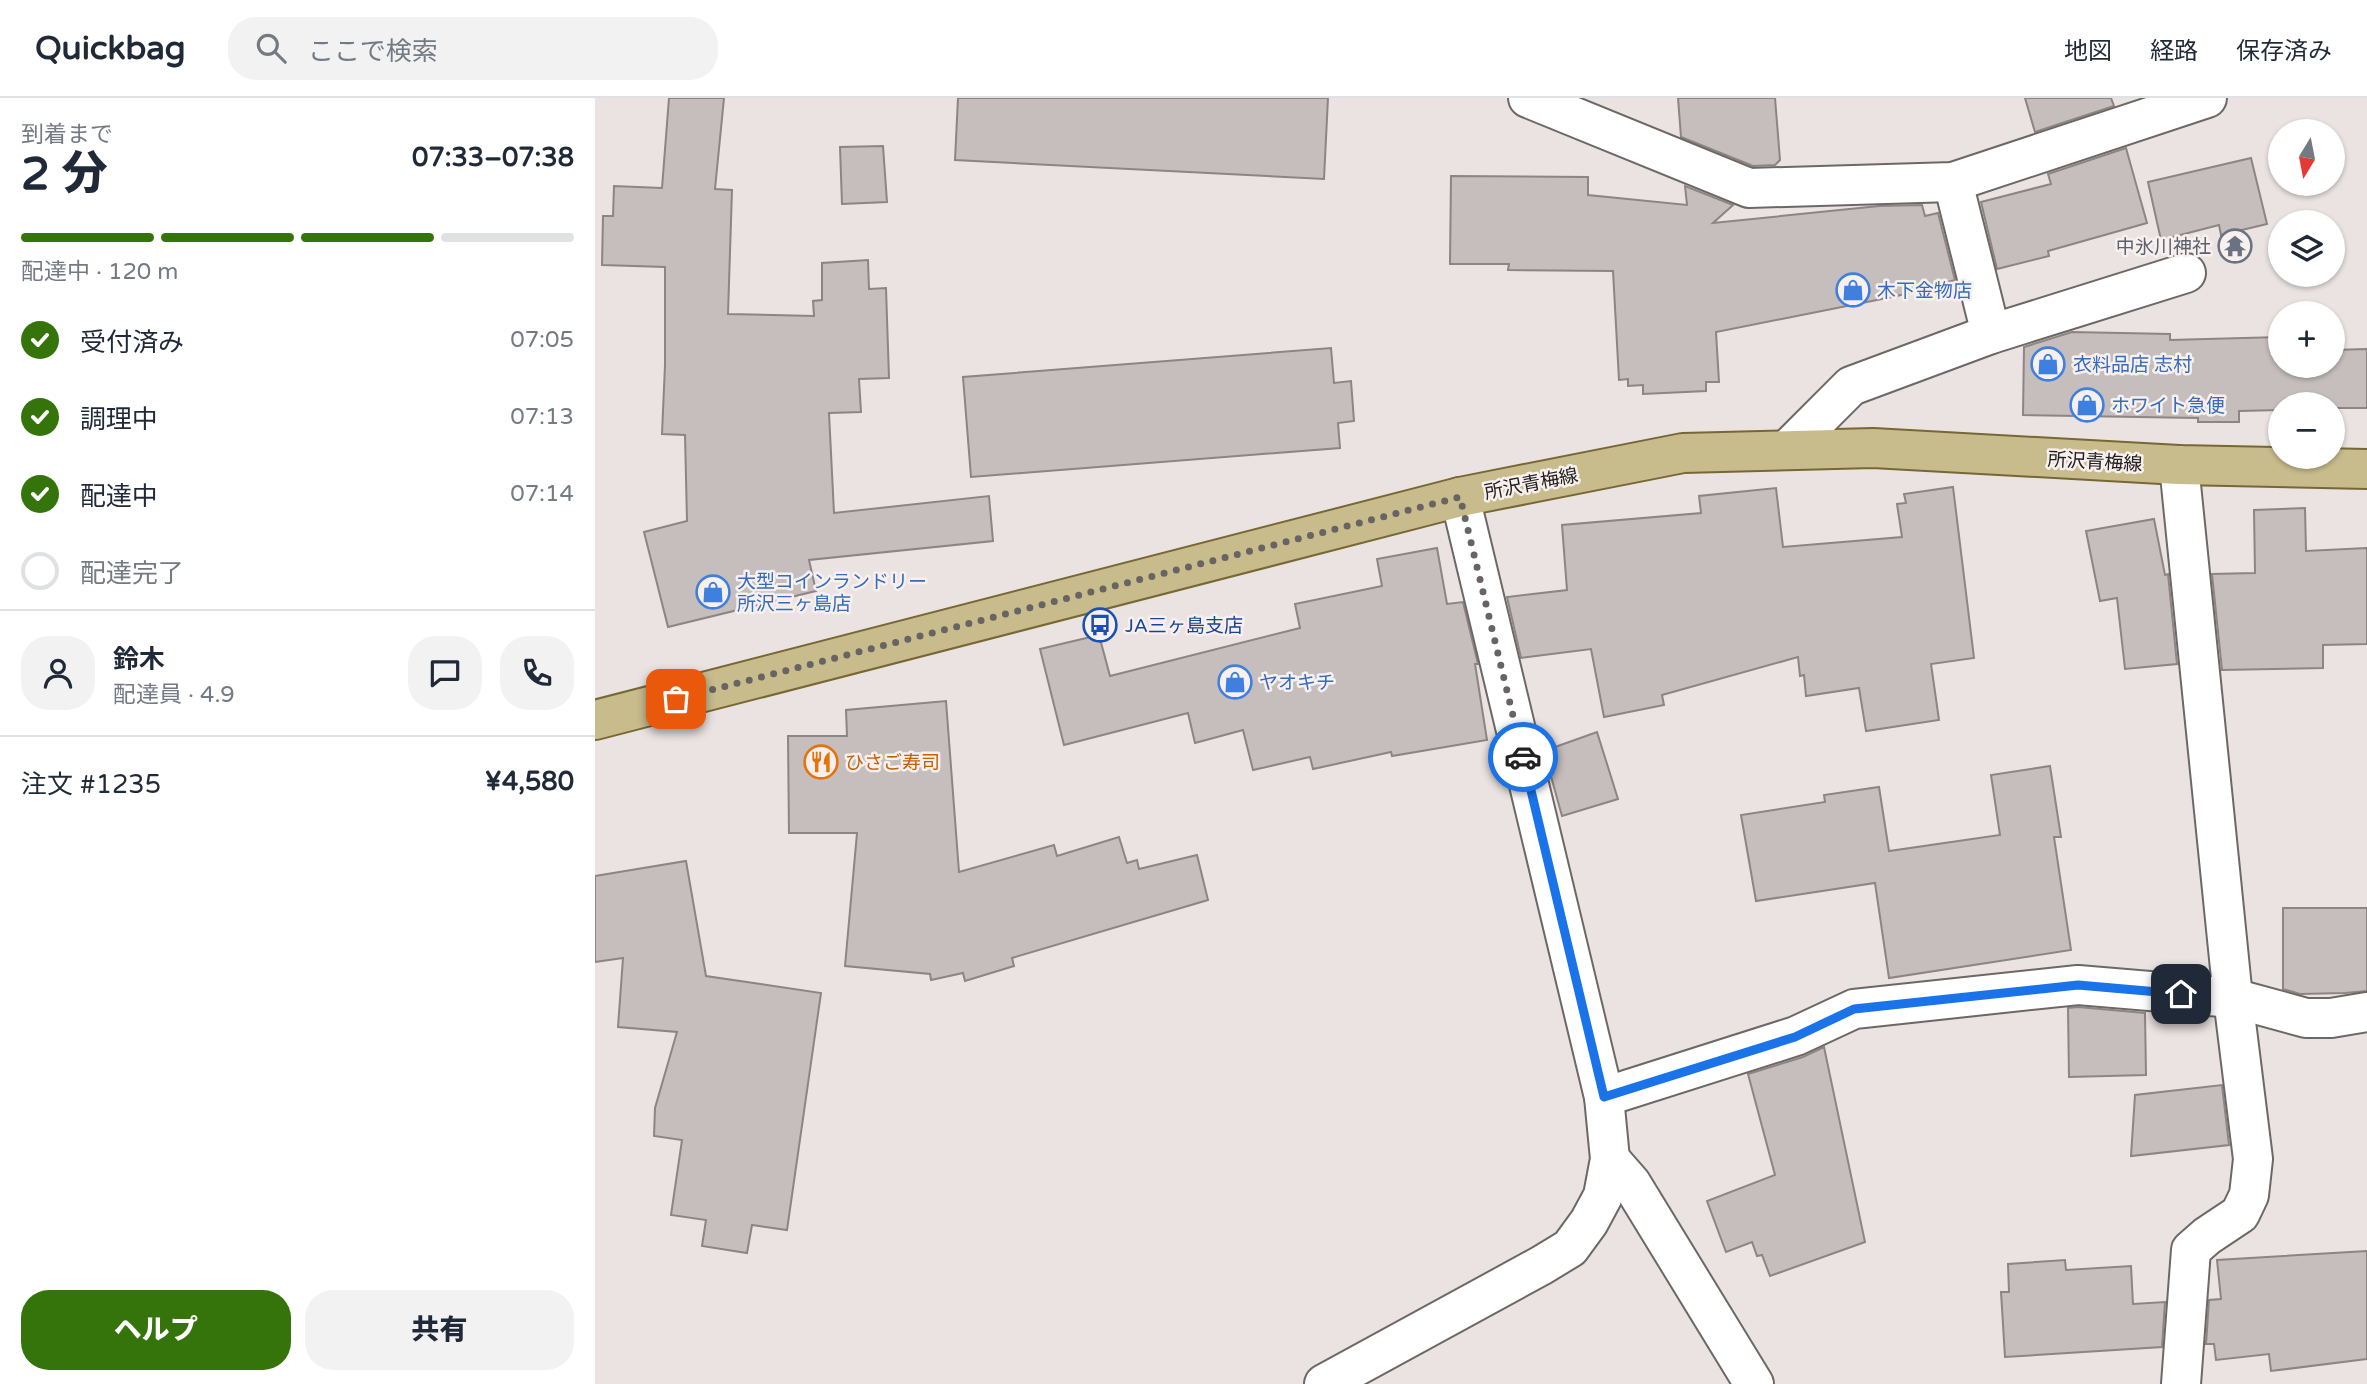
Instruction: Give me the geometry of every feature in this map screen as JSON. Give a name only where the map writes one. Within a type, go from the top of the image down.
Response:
[{"type":"main road","name":"所沢青梅線","points":[[595,720],[1460,497],[1683,453],[1873,448],[2179,465],[2367,469]]},
{"type":"street","points":[[1528,98],[1749,188],[1953,182],[2207,98]]},
{"type":"street","points":[[1953,182],[1991,334]]},
{"type":"street","points":[[1788,449],[1851,386],[1991,334],[2186,273]]},
{"type":"street","points":[[2179,465],[2233,998],[2253,1158],[2249,1195],[2240,1214],[2191,1250],[2181,1384]]},
{"type":"street","points":[[1324,1384],[1570,1248],[1589,1222],[1603,1196],[1611,1159],[1604,1097],[1460,497]]},
{"type":"street","points":[[1604,1097],[1795,1037],[1854,1009],[2078,985],[2233,998],[2305,1018],[2367,1013]]},
{"type":"street","points":[[1611,1159],[1631,1183],[1754,1384]]},
{"type":"building","points":[[669,98],[724,98],[715,189],[732,190],[728,314],[814,316],[813,301],[822,300],[822,263],[868,260],[869,289],[886,288],[889,378],[859,379],[861,412],[829,413],[834,513],[989,496],[993,541],[809,560],[816,591],[668,627],[644,532],[687,521],[685,435],[662,434],[665,267],[602,265],[603,216],[613,216],[614,186],[662,188]]},
{"type":"building","points":[[958,98],[1328,98],[1324,179],[955,160]]},
{"type":"building","points":[[1678,98],[1775,98],[1780,160],[1775,165],[1753,166],[1681,137]]},
{"type":"building","points":[[2025,98],[2111,98],[2114,106],[2035,132]]},
{"type":"building","points":[[883,146],[887,202],[842,204],[840,147]]},
{"type":"building","points":[[2126,148],[2147,223],[2048,251],[2049,256],[1997,269],[1981,202],[2051,184],[2048,174]]},
{"type":"building","points":[[2251,158],[2267,224],[2221,235],[2219,225],[2161,240],[2148,182]]},
{"type":"building","points":[[1451,176],[1588,177],[1588,195],[1687,205],[1685,186],[1733,205],[1713,223],[1879,206],[1922,205],[1925,216],[1938,213],[1955,280],[1897,296],[1716,332],[1719,382],[1706,382],[1706,391],[1643,394],[1643,385],[1628,386],[1628,379],[1619,380],[1613,271],[1508,270],[1509,264],[1450,264]]},
{"type":"building","points":[[2072,332],[2170,334],[2170,340],[2268,337],[2268,378],[2345,378],[2345,350],[2367,349],[2367,408],[2345,408],[2345,392],[2268,392],[2268,410],[2239,411],[2239,422],[2198,422],[2198,418],[2023,415],[2024,347]]},
{"type":"building","points":[[1331,348],[1334,383],[1351,381],[1354,421],[1338,423],[1340,448],[971,477],[963,377]]},
{"type":"building","points":[[1953,487],[1974,658],[1931,664],[1939,720],[1866,731],[1859,688],[1806,696],[1804,675],[1800,676],[1798,657],[1662,695],[1664,705],[1604,717],[1591,649],[1521,658],[1507,597],[1567,590],[1562,525],[1701,513],[1699,496],[1776,488],[1783,547],[1902,537],[1897,504],[1906,503],[1904,494]]},
{"type":"building","points":[[2305,508],[2306,551],[2367,548],[2367,644],[2323,645],[2323,668],[2222,670],[2212,574],[2255,573],[2254,510]]},
{"type":"building","points":[[2154,519],[2165,575],[2168,574],[2177,664],[2125,669],[2117,598],[2100,601],[2086,531]]},
{"type":"building","points":[[1437,548],[1447,604],[1463,602],[1478,664],[1475,664],[1487,740],[1392,756],[1391,752],[1313,769],[1310,757],[1253,770],[1243,730],[1195,743],[1188,713],[1064,745],[1040,649],[1099,635],[1110,676],[1300,628],[1295,604],[1382,586],[1377,559]]},
{"type":"building","points":[[946,701],[959,872],[1054,845],[1057,856],[1119,837],[1127,863],[1137,860],[1139,869],[1197,855],[1208,900],[1012,958],[1014,966],[965,981],[963,973],[931,980],[930,974],[845,966],[857,833],[789,833],[788,736],[847,736],[846,710]]},
{"type":"building","points":[[1597,732],[1618,799],[1562,816],[1544,751]]},
{"type":"building","points":[[2050,766],[2061,837],[2054,837],[2071,950],[1889,978],[1875,883],[1756,901],[1741,815],[1825,802],[1824,795],[1879,787],[1889,851],[2000,835],[1991,775]]},
{"type":"building","points":[[686,861],[706,976],[821,993],[787,1230],[752,1225],[747,1253],[702,1246],[706,1220],[671,1215],[682,1140],[654,1136],[655,1108],[677,1032],[618,1027],[623,958],[595,962],[595,876]]},
{"type":"building","points":[[2283,908],[2367,908],[2367,991],[2300,994],[2283,989]]},
{"type":"building","points":[[2068,1008],[2145,1013],[2146,1075],[2069,1077]]},
{"type":"building","points":[[1824,1047],[1865,1242],[1770,1276],[1762,1255],[1757,1256],[1752,1242],[1726,1252],[1707,1201],[1775,1175],[1748,1074],[1803,1057]]},
{"type":"building","points":[[2222,1085],[2229,1145],[2131,1156],[2135,1095]]},
{"type":"building","points":[[2367,1251],[2367,1359],[2271,1371],[2269,1354],[2216,1360],[2214,1344],[2206,1344],[2209,1300],[2221,1299],[2217,1260]]},
{"type":"building","points":[[2065,1260],[2066,1270],[2131,1266],[2133,1304],[2165,1302],[2162,1347],[2005,1357],[2001,1292],[2009,1292],[2008,1264]]},
{"type":"way so far","points":[[676,699],[1460,497],[1523,757]]},
{"type":"place","name":"中氷川神社","points":[[2235,246]]},
{"type":"place","name":"木下金物店","points":[[1853,290]]},
{"type":"place","name":"衣料品店 志村","points":[[2048,364]]},
{"type":"place","name":"ホワイト急便","points":[[2087,405]]},
{"type":"place","name":"大型コインランドリー 所沢三ヶ島店","points":[[713,592]]},
{"type":"place","name":"JA三ヶ島支店","points":[[1100,625]]},
{"type":"place","name":"ヤオキチ","points":[[1235,682]]},
{"type":"place","name":"ひさご寿司","points":[[821,762]]},
{"type":"route","points":[[1523,757],[1604,1097],[1795,1037],[1854,1009],[2078,985],[2181,994]]}]
